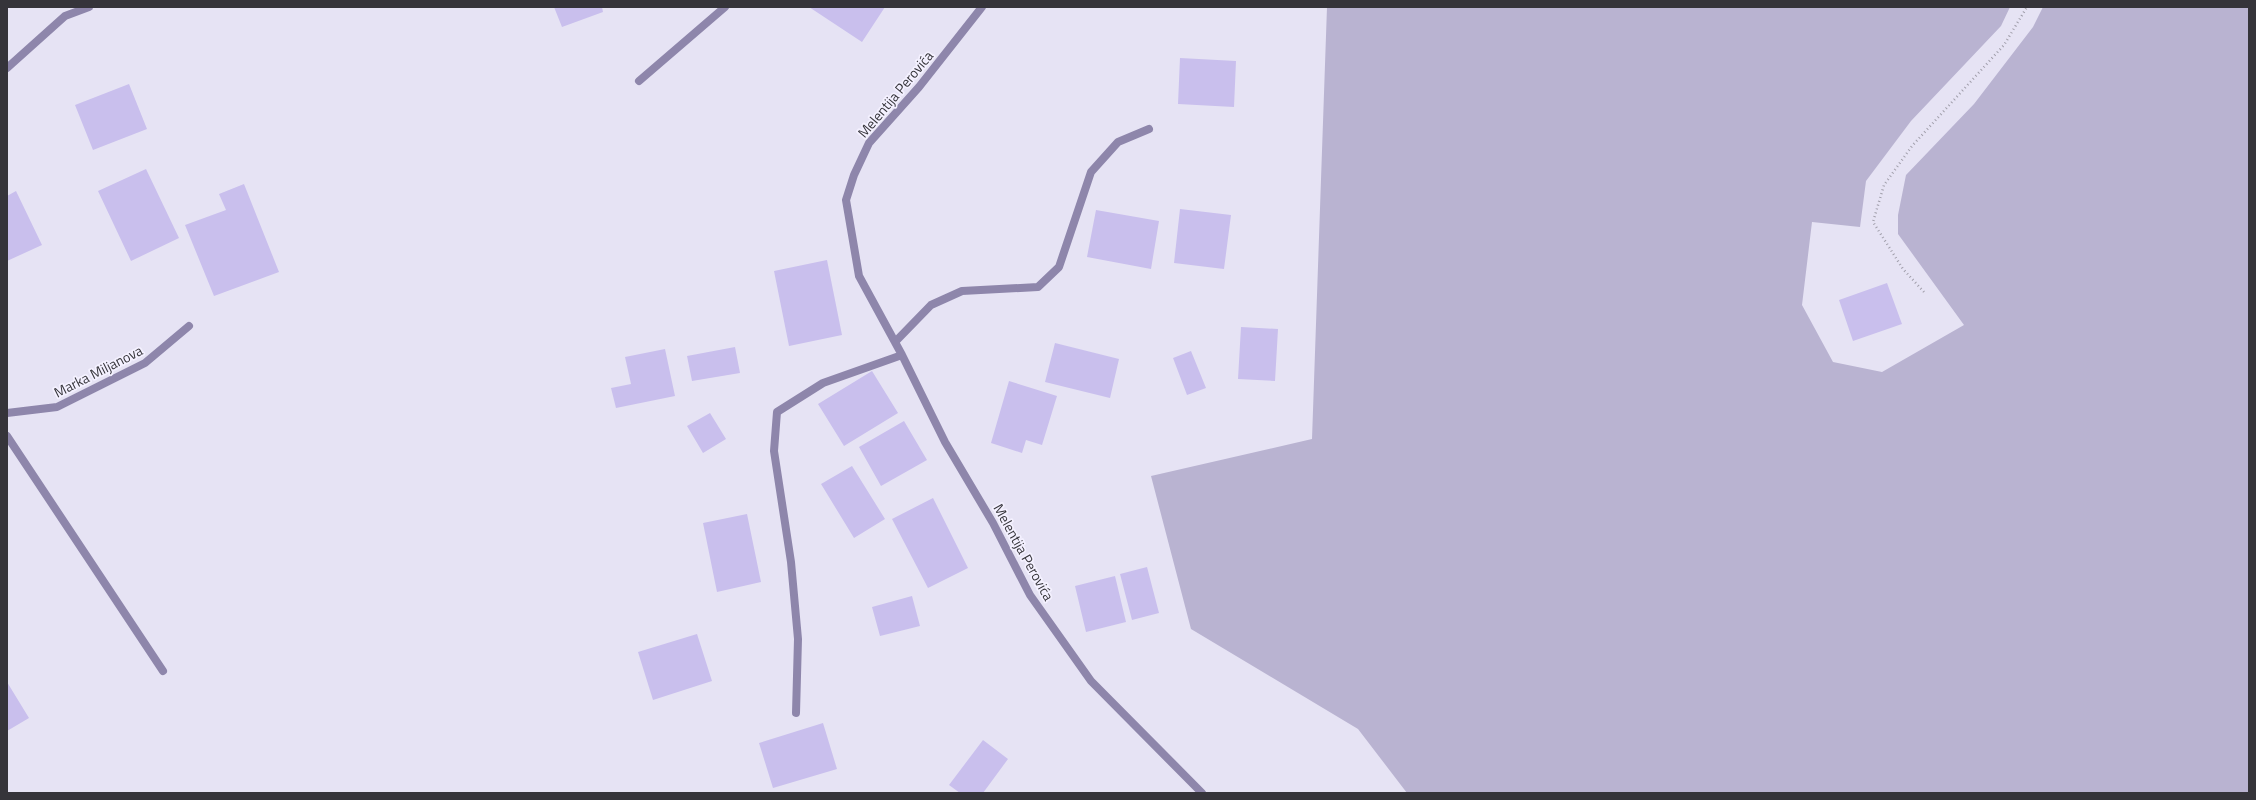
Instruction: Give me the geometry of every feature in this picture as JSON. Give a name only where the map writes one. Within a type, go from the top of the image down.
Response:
[{"type":"street","points":[[7,68],[65,16],[89,7]]},
{"type":"street","points":[[639,81],[725,7]]},
{"type":"street","name":"Melentija Perovića","points":[[982,7],[919,87],[869,143],[854,175],[846,200],[859,276],[902,355],[945,442],[993,523],[1030,595],[1091,681],[1202,793]]},
{"type":"street","points":[[895,342],[931,306],[962,291],[1038,287],[1059,267],[1091,172],[1118,142],[1149,129]]},
{"type":"street","name":"Marka Miljanova","points":[[7,413],[57,407],[145,363],[189,326]]},
{"type":"street","points":[[796,713],[798,639],[791,562],[774,451],[777,412],[822,383],[902,355]]},
{"type":"street","points":[[7,436],[163,671]]},
{"type":"path","points":[[1924,292],[1903,269],[1874,222],[1884,185],[1912,146],[2004,45],[2027,7]]},
{"type":"shaded area","points":[[1327,7],[2010,7],[2001,26],[1911,121],[1866,181],[1860,227],[1812,222],[1802,305],[1833,362],[1882,372],[1964,325],[1898,234],[1898,215],[1906,175],[1974,104],[2033,27],[2043,7],[2249,7],[2249,793],[1407,793],[1358,729],[1191,629],[1151,476],[1312,439]]},
{"type":"building","points":[[554,7],[602,7],[603,12],[562,27]]},
{"type":"building","points":[[809,7],[885,7],[862,42]]},
{"type":"building","points":[[1180,58],[1236,61],[1234,107],[1178,104]]},
{"type":"building","points":[[129,84],[147,129],[93,150],[75,105]]},
{"type":"building","points":[[146,169],[179,238],[131,261],[98,191]]},
{"type":"building","points":[[244,184],[279,272],[214,296],[185,225],[226,210],[219,194]]},
{"type":"building","points":[[16,191],[42,245],[7,261],[7,196]]},
{"type":"building","points":[[1180,209],[1231,215],[1224,269],[1174,263]]},
{"type":"building","points":[[1096,210],[1159,221],[1151,269],[1087,257]]},
{"type":"building","points":[[827,260],[842,335],[789,346],[774,271]]},
{"type":"building","points":[[1887,283],[1902,324],[1853,341],[1839,300]]},
{"type":"building","points":[[1241,327],[1278,329],[1275,381],[1238,379]]},
{"type":"building","points":[[1055,343],[1119,359],[1110,398],[1045,382]]},
{"type":"building","points":[[735,347],[740,373],[692,381],[687,356]]},
{"type":"building","points":[[665,349],[675,396],[616,408],[611,388],[631,384],[625,357]]},
{"type":"building","points":[[1191,351],[1206,388],[1187,395],[1173,358]]},
{"type":"building","points":[[872,371],[898,413],[844,446],[818,404]]},
{"type":"building","points":[[1009,381],[1057,396],[1042,445],[1026,440],[1022,453],[991,443]]},
{"type":"building","points":[[710,413],[726,439],[703,453],[687,426]]},
{"type":"building","points":[[904,421],[927,460],[881,486],[859,447]]},
{"type":"building","points":[[852,466],[885,519],[854,538],[821,484]]},
{"type":"building","points":[[933,498],[968,568],[928,588],[892,519]]},
{"type":"building","points":[[747,514],[761,582],[717,592],[703,523]]},
{"type":"building","points":[[1147,567],[1159,613],[1132,620],[1120,574]]},
{"type":"building","points":[[1115,576],[1126,622],[1086,632],[1075,586]]},
{"type":"building","points":[[912,596],[920,626],[880,636],[872,607]]},
{"type":"building","points":[[697,634],[712,681],[653,700],[638,652]]},
{"type":"building","points":[[7,682],[29,718],[7,731]]},
{"type":"building","points":[[823,723],[837,769],[773,788],[759,743]]},
{"type":"building","points":[[983,740],[1008,759],[983,793],[960,793],[949,785]]}]
